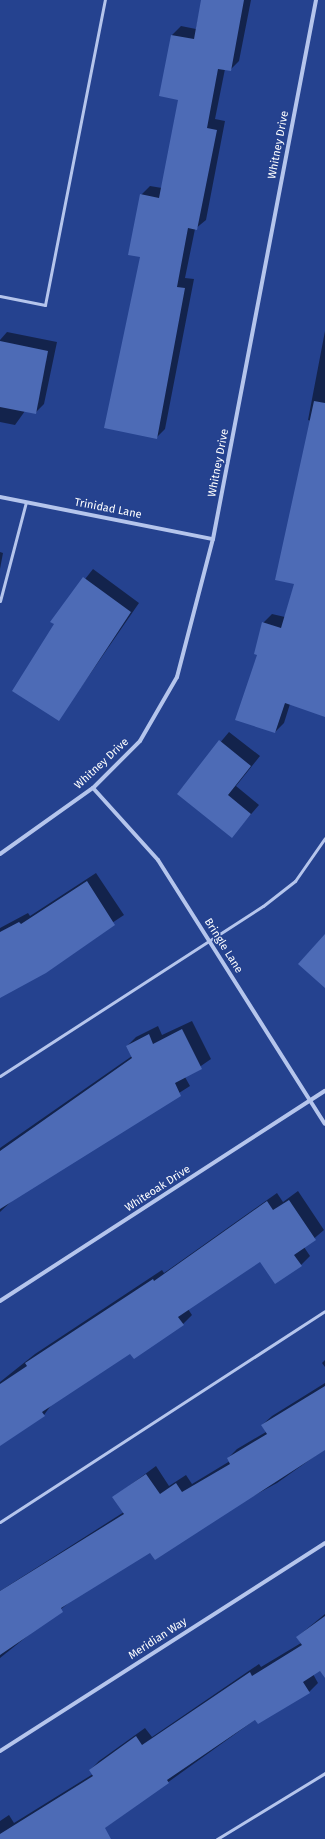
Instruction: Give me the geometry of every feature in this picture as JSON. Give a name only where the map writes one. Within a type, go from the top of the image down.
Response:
[{"type":"street","name":"Whitney Drive","points":[[0,854],[93,788],[140,741],[177,677],[213,539],[316,0]]},
{"type":"street","name":"Trinidad Lane","points":[[0,497],[213,539]]},
{"type":"street","name":"Bringle Lane","points":[[93,788],[158,860],[325,1124]]},
{"type":"street","name":"Whiteoak Drive","points":[[0,1301],[325,1091]]},
{"type":"street","name":"Meridian Way","points":[[0,1751],[325,1543]]},
{"type":"lane","points":[[0,296],[45,305],[105,0]]},
{"type":"lane","points":[[0,601],[26,502]]},
{"type":"lane","points":[[0,1076],[209,941],[295,881],[325,838]]},
{"type":"lane","points":[[0,1522],[325,1311]]},
{"type":"lane","points":[[217,1839],[325,1773]]},
{"type":"building","points":[[201,0],[244,0],[231,71],[218,69],[207,128],[217,130],[197,230],[188,228],[177,287],[185,288],[157,439],[104,428],[140,257],[128,255],[140,194],[159,198],[178,100],[159,96],[171,35],[194,39]]},
{"type":"building","points":[[0,341],[48,351],[36,414],[0,407]]},
{"type":"building","points":[[314,401],[325,403],[325,717],[285,703],[275,733],[235,720],[257,655],[254,654],[262,622],[281,628],[294,584],[275,580]]},
{"type":"building","points":[[83,577],[131,612],[59,721],[12,691],[54,624],[50,622]]},
{"type":"building","points":[[219,740],[251,766],[228,795],[251,814],[232,838],[177,794]]},
{"type":"building","points":[[87,881],[115,925],[46,973],[0,998],[0,932],[19,922],[21,924]]},
{"type":"building","points":[[325,934],[325,988],[298,964]]},
{"type":"building","points":[[182,1029],[202,1069],[175,1083],[181,1096],[0,1209],[0,1151],[132,1058],[126,1046],[149,1034],[153,1044]]},
{"type":"building","points":[[289,1200],[316,1240],[294,1255],[302,1266],[275,1284],[260,1262],[178,1317],[184,1325],[134,1359],[130,1354],[42,1412],[45,1416],[0,1446],[0,1384],[27,1366],[25,1363],[153,1279],[154,1281],[267,1201],[273,1210]]},
{"type":"building","points":[[325,1386],[325,1450],[155,1560],[150,1553],[61,1608],[63,1612],[0,1655],[0,1591],[124,1514],[112,1497],[146,1474],[160,1494],[176,1483],[182,1492],[230,1464],[227,1458],[267,1434],[261,1425]]},
{"type":"building","points":[[325,1616],[325,1678],[320,1671],[303,1682],[310,1693],[258,1724],[255,1720],[167,1780],[169,1783],[105,1828],[111,1839],[0,1839],[0,1834],[93,1776],[89,1770],[136,1736],[142,1745],[250,1672],[252,1676],[302,1645],[296,1637]]}]
